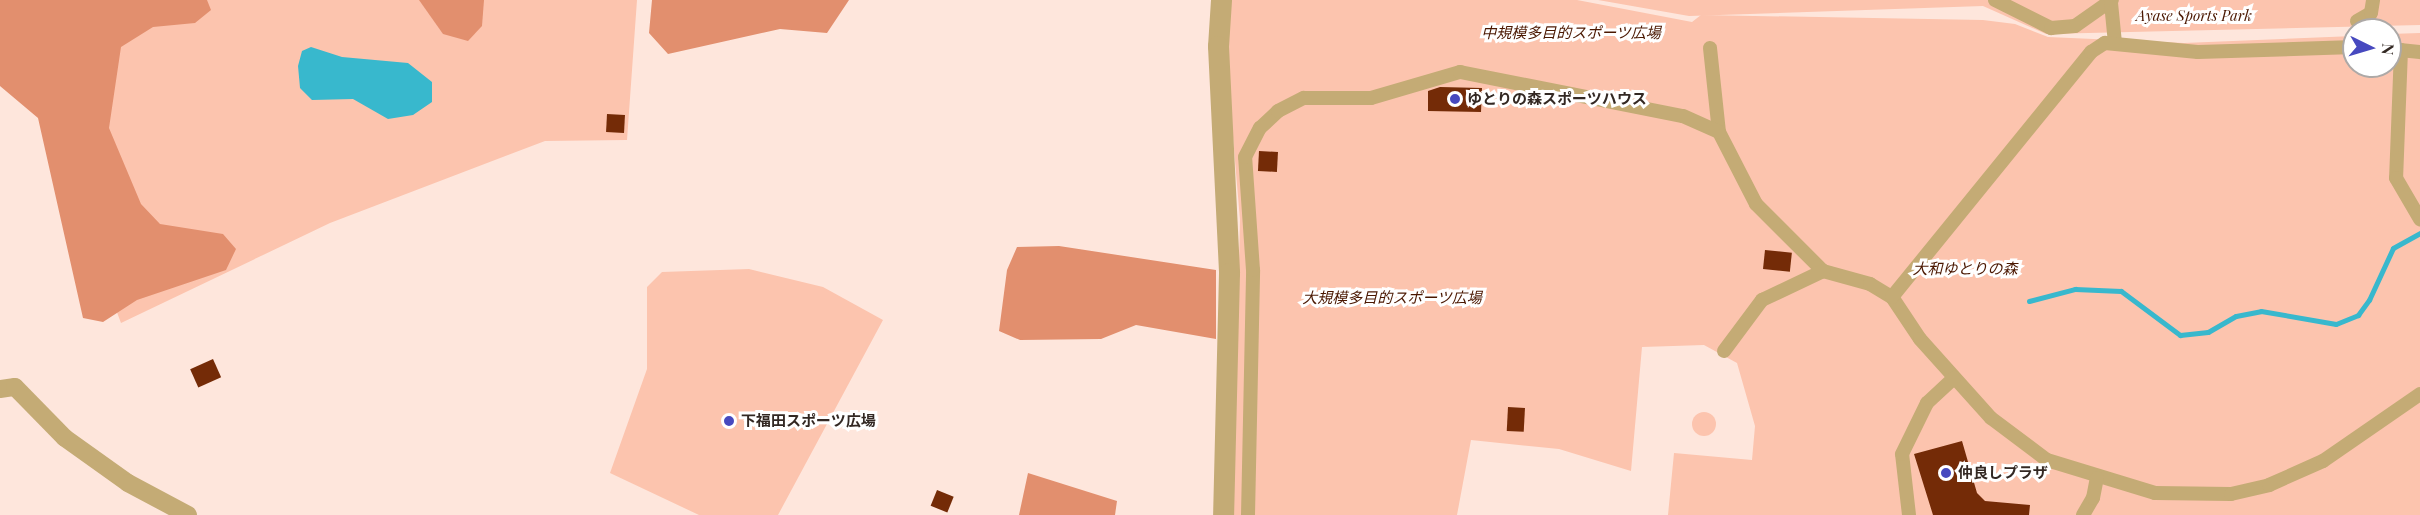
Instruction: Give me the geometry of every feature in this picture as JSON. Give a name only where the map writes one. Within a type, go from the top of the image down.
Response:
[{"type":"street","points":[[1221,0],[1218,46],[1229,273],[1223,515]]},
{"type":"street","points":[[1995,0],[2051,28],[2075,26],[2111,1],[2115,43]]},
{"type":"street","points":[[2363,18],[2372,13],[2373,0]]},
{"type":"street","points":[[1892,297],[2091,52],[2115,43],[2198,52],[2342,47]]},
{"type":"street","points":[[1710,48],[1719,132],[1756,204],[1823,272],[1870,284],[1892,297],[1954,378],[2026,448],[2097,478],[2194,497],[2269,485],[2323,461],[2420,394]]},
{"type":"street","points":[[2402,50],[2420,52]]},
{"type":"street","points":[[1248,515],[1253,270],[1245,157],[1260,128],[1278,111],[1304,98],[1371,98],[1460,72],[1683,116],[1719,132]]},
{"type":"street","points":[[2395,78],[2396,178],[2416,213]]},
{"type":"street","points":[[1724,351],[1762,300],[1823,272]]},
{"type":"street","points":[[1909,515],[1902,454],[1928,403],[1954,378]]},
{"type":"street","points":[[0,389],[15,387],[65,438],[128,483],[188,515]]},
{"type":"street","points":[[2083,515],[2097,478]]},
{"type":"green space","points":[[0,0],[637,0],[627,140],[545,141],[330,223],[121,323]]},
{"type":"green space","name":"大和ゆとりの森","points":[[1229,0],[1577,0],[1692,22],[1701,15],[1983,20],[2015,24],[2048,37],[2184,43],[2342,36],[2342,78],[2402,78],[2402,34],[2420,33],[2420,515],[1668,515],[1674,453],[1752,460],[1755,426],[1737,363],[1704,345],[1642,347],[1631,471],[1559,449],[1471,440],[1457,515],[1233,515],[1240,220],[1227,66]]},
{"type":"green space","name":"Ayase Sports Park","points":[[1598,0],[2420,0],[2420,25],[2402,25],[2402,18],[2342,18],[2342,27],[2046,34],[1983,6],[1689,16]]},
{"type":"green space","name":"下福田スポーツ広場","points":[[749,269],[823,287],[883,320],[778,515],[699,515],[610,473],[647,369],[647,287],[662,272]]},
{"type":"green space","points":[[1704,412],[1712,416],[1716,424],[1712,432],[1704,436],[1696,432],[1692,424],[1696,416]]},
{"type":"shaded area","points":[[0,0],[207,0],[211,10],[195,23],[153,27],[121,47],[109,128],[141,204],[160,224],[223,234],[236,249],[226,270],[137,300],[103,322],[83,318],[38,118],[0,86]]},
{"type":"shaded area","points":[[419,0],[484,0],[482,26],[468,41],[443,34]]},
{"type":"shaded area","points":[[652,0],[849,0],[827,33],[780,29],[668,54],[649,33]]},
{"type":"shaded area","points":[[1059,246],[1216,270],[1216,339],[1136,325],[1101,339],[1020,340],[999,331],[1007,270],[1017,247]]},
{"type":"shaded area","points":[[1028,473],[1117,501],[1115,515],[1019,515]]},
{"type":"water","points":[[311,47],[342,57],[408,63],[432,82],[432,102],[413,115],[388,119],[353,99],[312,100],[300,88],[298,66],[302,51]]},
{"type":"building","name":"ゆとりの森スポーツハウス","points":[[1440,87],[1482,88],[1481,112],[1428,111],[1428,91]]},
{"type":"building","points":[[607,114],[625,115],[624,133],[606,132]]},
{"type":"building","points":[[1259,151],[1278,152],[1277,172],[1258,171]]},
{"type":"building","points":[[1765,250],[1792,253],[1790,272],[1763,269]]},
{"type":"building","points":[[213,359],[221,377],[198,387],[190,369]]},
{"type":"building","points":[[1508,407],[1525,408],[1524,432],[1507,431]]},
{"type":"building","name":"仲良しプラザ","points":[[1962,441],[1977,493],[1985,501],[2030,505],[2029,515],[1933,515],[1914,454]]},
{"type":"building","points":[[937,490],[954,497],[947,513],[931,506]]},
{"type":"waterway","points":[[2029,301],[2075,289],[2121,291],[2180,335],[2208,332],[2236,316],[2261,311],[2336,324],[2358,315],[2369,300],[2393,248],[2420,233]]},
{"type":"place","name":"ゆとりの森スポーツハウス","points":[[1455,99]]},
{"type":"place","name":"下福田スポーツ広場","points":[[729,421]]},
{"type":"place","name":"仲良しプラザ","points":[[1946,473]]},
{"type":"park label","name":"中規模多目的スポーツ広場","points":[[1571,33]]},
{"type":"park label","name":"大規模多目的スポーツ広場","points":[[1392,298]]}]
